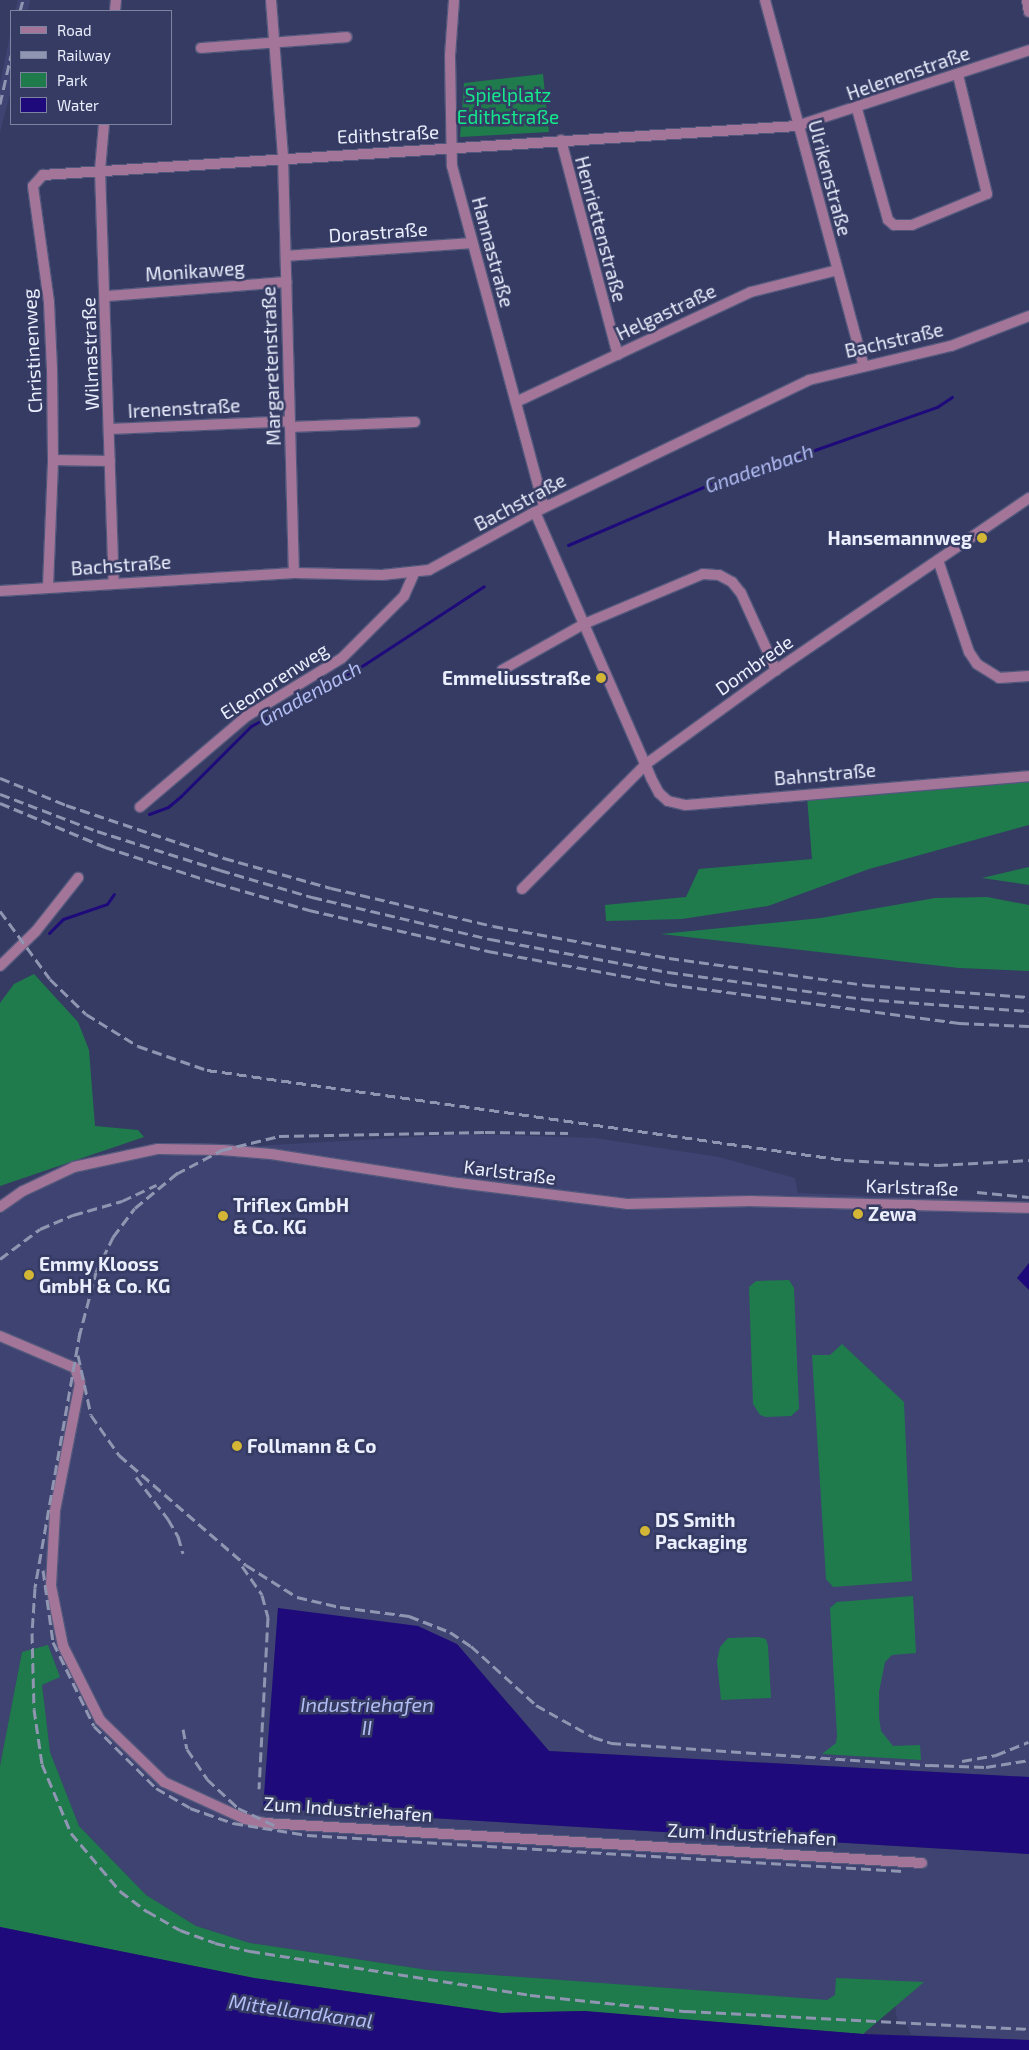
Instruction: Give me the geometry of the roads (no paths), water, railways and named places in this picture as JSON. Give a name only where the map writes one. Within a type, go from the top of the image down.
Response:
[{"type":"street","name":"Margaretenstraße","points":[[271,0],[283,157],[294,573]]},
{"type":"street","name":"Hannastraße","points":[[454,0],[449,148],[472,243],[516,402],[540,510]]},
{"type":"street","name":"Ulrikenstraße","points":[[765,0],[863,364]]},
{"type":"street","points":[[1027,0],[1029,12]]},
{"type":"street","points":[[201,48],[347,37]]},
{"type":"street","name":"Helenenstraße","points":[[798,126],[857,109],[1029,50]]},
{"type":"street","points":[[857,109],[888,220],[894,225],[912,225],[987,194],[958,75]]},
{"type":"street","name":"Wilmastraße","points":[[104,125],[100,170],[106,296],[114,584]]},
{"type":"street","name":"Edithstraße","points":[[100,170],[798,126]]},
{"type":"street","name":"Henriettenstraße","points":[[561,140],[618,355]]},
{"type":"street","name":"Christinenweg","points":[[48,587],[53,460],[49,302],[34,186],[43,175],[100,170]]},
{"type":"street","name":"Dorastraße","points":[[286,256],[472,243]]},
{"type":"street","name":"Helgastraße","points":[[516,402],[751,292],[837,270]]},
{"type":"street","name":"Monikaweg","points":[[106,296],[286,282]]},
{"type":"street","name":"Bachstraße","points":[[0,591],[294,573],[414,574],[446,563],[540,510],[809,380],[863,364],[951,346],[1029,316]]},
{"type":"street","name":"Irenenstraße","points":[[110,429],[415,422]]},
{"type":"street","points":[[53,460],[110,461]]},
{"type":"street","name":"Dombrede","points":[[522,889],[646,764],[776,670],[1029,498]]},
{"type":"street","points":[[540,510],[584,624],[646,764]]},
{"type":"street","points":[[938,560],[969,652],[977,664],[999,678],[1029,676]]},
{"type":"street","name":"Eleonorenweg","points":[[140,807],[247,716],[342,658],[404,596],[414,574]]},
{"type":"street","points":[[502,670],[584,624],[703,574],[719,576],[732,582],[741,593],[776,670]]},
{"type":"street","name":"Bahnstraße","points":[[646,764],[659,793],[668,801],[686,805],[1029,776]]},
{"type":"street","points":[[1,964],[36,930],[78,878]]},
{"type":"street","name":"Karlstraße","points":[[0,1207],[24,1191],[74,1167],[134,1152],[168,1149],[271,1154],[627,1204],[752,1201],[1029,1208]]},
{"type":"street","name":"Zum Industriehafen","points":[[0,1336],[76,1368],[80,1383],[55,1511],[51,1586],[63,1646],[100,1720],[164,1782],[245,1819],[265,1823],[922,1863]]},
{"type":"water","points":[[1029,1263],[1029,1290],[1017,1278]]},
{"type":"water","name":"Industriehafen II","points":[[278,1608],[418,1626],[457,1644],[549,1751],[1029,1777],[1029,1854],[263,1808]]},
{"type":"water","name":"Mittellandkanal","points":[[0,1927],[254,1978],[501,2013],[585,2011],[863,2034],[1029,2040],[1029,2050],[0,2050]]},
{"type":"waterway","name":"Gnadenbach","points":[[568,545],[738,472],[772,465],[937,407],[952,397]]},
{"type":"waterway","name":"Gnadenbach","points":[[149,814],[168,807],[181,796],[251,726],[365,664],[484,586]]},
{"type":"waterway","name":"Gnadenbach","points":[[49,933],[63,919],[107,904],[114,894]]},
{"type":"railway","points":[[20,10],[23,0]]},
{"type":"railway","points":[[0,104],[10,59]]},
{"type":"railway","points":[[0,778],[66,805],[224,858],[331,888],[493,926],[669,958],[865,985],[1029,997]]},
{"type":"railway","points":[[0,794],[97,831],[220,870],[312,897],[490,939],[668,972],[864,999],[1029,1011]]},
{"type":"railway","points":[[0,803],[105,847],[216,883],[309,910],[488,951],[667,984],[959,1023],[1029,1026]]},
{"type":"railway","points":[[0,911],[50,979],[86,1014],[138,1046],[207,1070],[844,1160],[938,1165],[1029,1160]]},
{"type":"railway","points":[[176,1174],[222,1150],[279,1136],[485,1132],[568,1133]]},
{"type":"railway","points":[[79,1337],[96,1272],[113,1237],[135,1208],[181,1170]]},
{"type":"railway","points":[[0,1259],[40,1229],[73,1215],[122,1201],[156,1185]]},
{"type":"railway","points":[[977,1192],[1029,1197]]},
{"type":"railway","points":[[80,1332],[35,1588],[32,1633],[34,1709],[42,1764],[71,1833],[120,1891],[147,1911],[180,1930],[215,1943],[250,1951],[530,1995],[686,2011],[1029,2029]]},
{"type":"railway","points":[[78,1355],[91,1415],[119,1455],[246,1565],[297,1597],[340,1607],[409,1616],[450,1632],[471,1646],[536,1705],[593,1737],[611,1743],[929,1765],[986,1767],[1029,1760]]},
{"type":"railway","points":[[136,1477],[168,1519],[178,1536],[183,1553]]},
{"type":"railway","points":[[242,1566],[262,1595],[268,1617],[259,1789]]},
{"type":"railway","points":[[43,1570],[53,1642],[94,1726],[156,1788],[190,1808],[233,1823],[307,1835],[903,1871]]},
{"type":"railway","points":[[183,1729],[187,1749],[207,1779],[238,1808],[278,1827]]},
{"type":"railway","points":[[962,1761],[996,1755],[1029,1742]]},
{"type":"place","name":"Hansemannweg","points":[[982,538]]},
{"type":"place","name":"Emmeliusstraße","points":[[601,678]]},
{"type":"place","name":"Zewa","points":[[858,1214]]},
{"type":"place","name":"Triflex GmbH & Co. KG","points":[[223,1216]]},
{"type":"place","name":"Emmy Klooss GmbH & Co. KG","points":[[29,1275]]},
{"type":"place","name":"Follmann & Co","points":[[237,1446]]},
{"type":"place","name":"DS Smith Packaging","points":[[645,1531]]},
{"type":"park label","name":"Spielplatz Edithstraße","points":[[508,106]]}]
